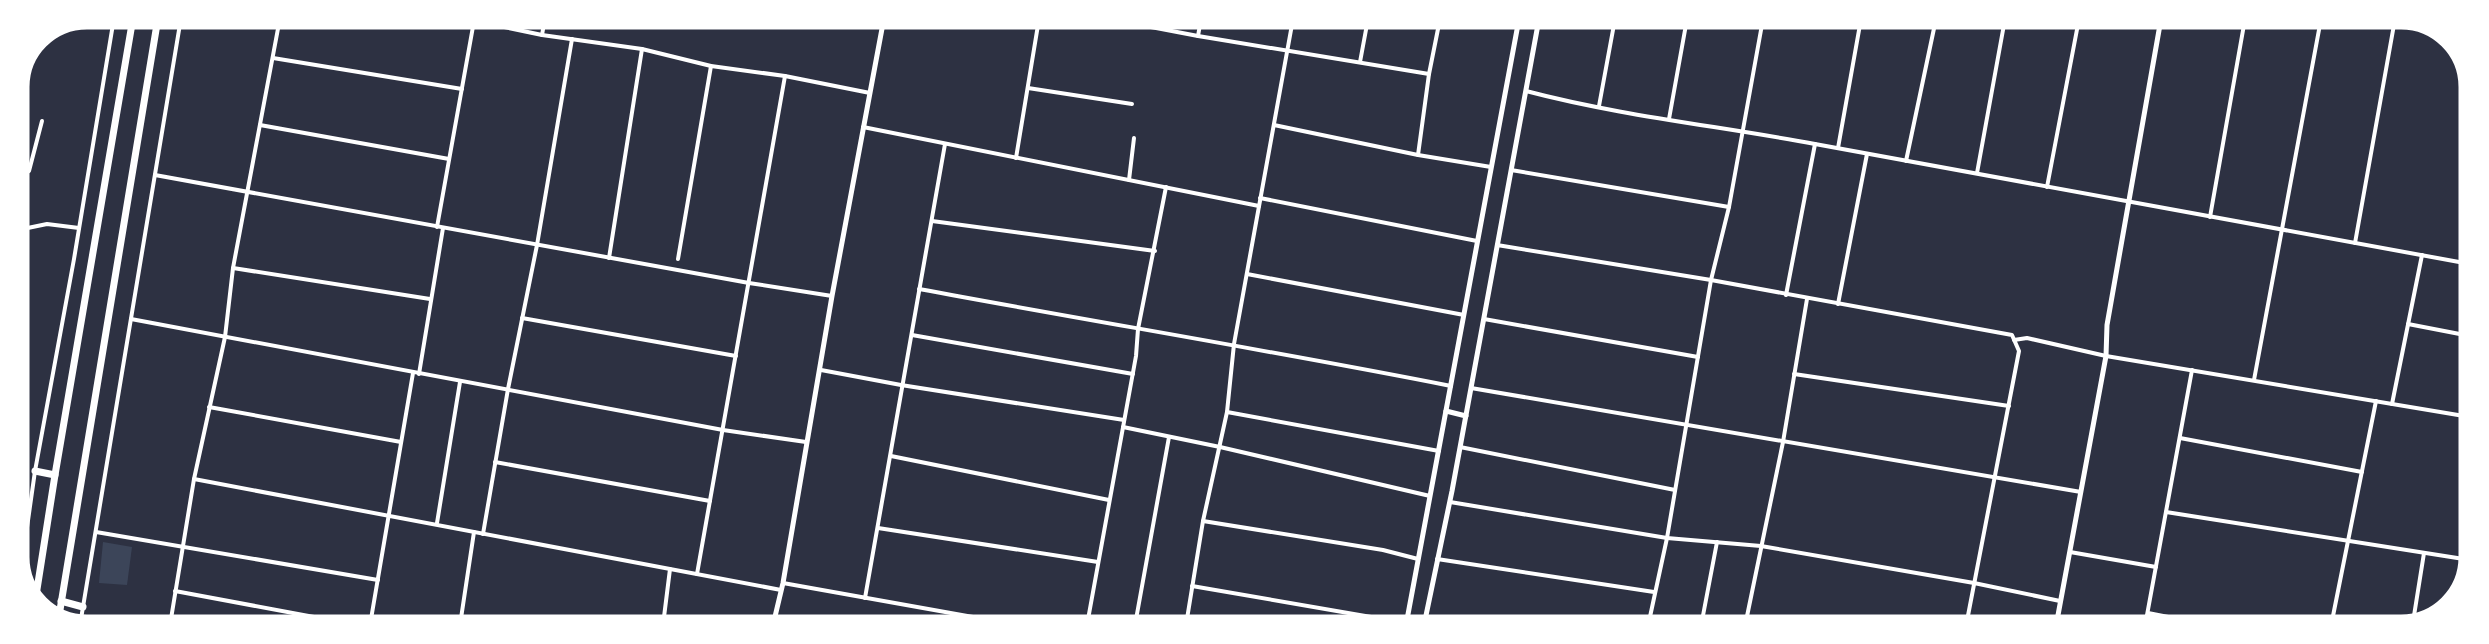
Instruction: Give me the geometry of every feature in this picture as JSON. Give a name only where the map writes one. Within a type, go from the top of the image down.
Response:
[{"type":"highway","points":[[37,588],[130,28]]},
{"type":"highway","points":[[60,609],[156,28]]},
{"type":"highway","points":[[35,471],[55,474]]},
{"type":"highway","points":[[61,601],[83,607]]},
{"type":"street","points":[[29,514],[112,28]]},
{"type":"street","points":[[82,615],[179,28]]},
{"type":"street","points":[[171,616],[194,479],[225,337],[233,268],[278,28]]},
{"type":"street","points":[[437,227],[473,28]]},
{"type":"street","points":[[508,28],[642,49],[711,66],[785,76],[870,93]]},
{"type":"street","points":[[542,35],[543,28]]},
{"type":"street","points":[[775,616],[783,583],[832,296],[882,28]]},
{"type":"street","points":[[1016,158],[1038,28]]},
{"type":"street","points":[[1160,28],[1429,74]]},
{"type":"street","points":[[1198,36],[1199,28]]},
{"type":"street","points":[[1187,616],[1203,521],[1227,412],[1234,344],[1291,28]]},
{"type":"street","points":[[1360,62],[1366,28]]},
{"type":"street","points":[[1418,154],[1429,74],[1438,28]]},
{"type":"street","points":[[1408,616],[1517,28]]},
{"type":"street","points":[[1426,616],[1466,416],[1537,28]]},
{"type":"street","points":[[1599,106],[1612,28]]},
{"type":"street","points":[[1669,119],[1685,28]]},
{"type":"street","points":[[1650,616],[1667,538],[1711,280],[1729,207],[1760,28]]},
{"type":"street","points":[[1838,148],[1859,28]]},
{"type":"street","points":[[1906,161],[1934,28]]},
{"type":"street","points":[[1977,172],[2003,28]]},
{"type":"street","points":[[2048,187],[2077,28]]},
{"type":"street","points":[[2058,616],[2106,356],[2108,325],[2159,28]]},
{"type":"street","points":[[2210,217],[2243,28]]},
{"type":"street","points":[[2254,380],[2319,28]]},
{"type":"street","points":[[2355,243],[2393,28]]},
{"type":"street","points":[[483,534],[508,389],[537,245],[572,39]]},
{"type":"street","points":[[609,258],[642,49]]},
{"type":"street","points":[[273,58],[462,89]]},
{"type":"street","points":[[678,259],[711,66]]},
{"type":"street","points":[[697,574],[785,76]]},
{"type":"street","points":[[1028,88],[1132,104]]},
{"type":"street","points":[[1526,91],[2460,262]]},
{"type":"street","points":[[28,171],[42,121]]},
{"type":"street","points":[[260,124],[449,159]]},
{"type":"street","points":[[1274,125],[1491,166]]},
{"type":"street","points":[[863,127],[1259,206]]},
{"type":"street","points":[[1129,180],[1134,138]]},
{"type":"street","points":[[865,598],[945,144]]},
{"type":"street","points":[[1786,295],[1815,144]]},
{"type":"street","points":[[1838,304],[1867,154]]},
{"type":"street","points":[[1511,170],[1729,207]]},
{"type":"street","points":[[155,175],[609,258],[832,296]]},
{"type":"street","points":[[1089,616],[1133,374],[1138,329],[1166,188]]},
{"type":"street","points":[[1260,198],[1478,241]]},
{"type":"street","points":[[932,220],[1155,251]]},
{"type":"street","points":[[28,228],[47,224],[79,228]]},
{"type":"street","points":[[419,374],[443,228]]},
{"type":"street","points":[[1497,245],[1711,280],[2012,335],[2019,351],[1968,616]]},
{"type":"street","points":[[2392,404],[2422,255]]},
{"type":"street","points":[[233,268],[430,299]]},
{"type":"street","points":[[1246,274],[1464,315]]},
{"type":"street","points":[[919,289],[1234,344],[1451,386]]},
{"type":"street","points":[[1747,616],[1783,442],[1807,299]]},
{"type":"street","points":[[522,318],[736,356]]},
{"type":"street","points":[[131,319],[723,430],[806,442]]},
{"type":"street","points":[[1484,319],[1698,357]]},
{"type":"street","points":[[2408,324],[2460,334]]},
{"type":"street","points":[[912,335],[1133,374]]},
{"type":"street","points":[[2014,340],[2027,338],[2106,356],[2460,415]]},
{"type":"street","points":[[821,370],[901,386],[1124,420]]},
{"type":"street","points":[[2147,616],[2192,370]]},
{"type":"street","points":[[372,616],[412,373]]},
{"type":"street","points":[[1794,374],[2009,406]]},
{"type":"street","points":[[437,523],[460,382]]},
{"type":"street","points":[[1471,388],[1993,479],[2081,492]]},
{"type":"street","points":[[2333,616],[2346,541],[2376,401]]},
{"type":"street","points":[[209,407],[401,442]]},
{"type":"street","points":[[1446,411],[1466,416]]},
{"type":"street","points":[[1227,412],[1439,451]]},
{"type":"street","points":[[1123,428],[1220,447],[1431,496]]},
{"type":"street","points":[[1137,616],[1169,437]]},
{"type":"street","points":[[2180,438],[2362,472]]},
{"type":"street","points":[[1460,447],[1675,490]]},
{"type":"street","points":[[891,456],[1109,500]]},
{"type":"street","points":[[495,462],[710,501]]},
{"type":"street","points":[[194,479],[437,523],[483,534],[781,590]]},
{"type":"street","points":[[1449,502],[1667,538],[1761,546],[1974,583],[2060,601]]},
{"type":"street","points":[[2166,512],[2460,559]]},
{"type":"street","points":[[1203,521],[1383,550],[1419,559]]},
{"type":"street","points":[[878,528],[1098,562]]},
{"type":"street","points":[[96,532],[378,580]]},
{"type":"street","points":[[461,616],[474,532]]},
{"type":"street","points":[[1703,616],[1717,542]]},
{"type":"street","points":[[2070,552],[2156,567]]},
{"type":"street","points":[[2414,614],[2424,553]]},
{"type":"street","points":[[1437,559],[1654,592]]},
{"type":"street","points":[[664,616],[670,569]]},
{"type":"street","points":[[783,583],[967,616]]},
{"type":"street","points":[[1192,585],[1363,616]]},
{"type":"street","points":[[175,591],[309,616]]},
{"type":"street","points":[[2148,613],[2163,616]]},
{"type":"shaded area","points":[[103,542],[132,547],[127,585],[99,583]]}]
